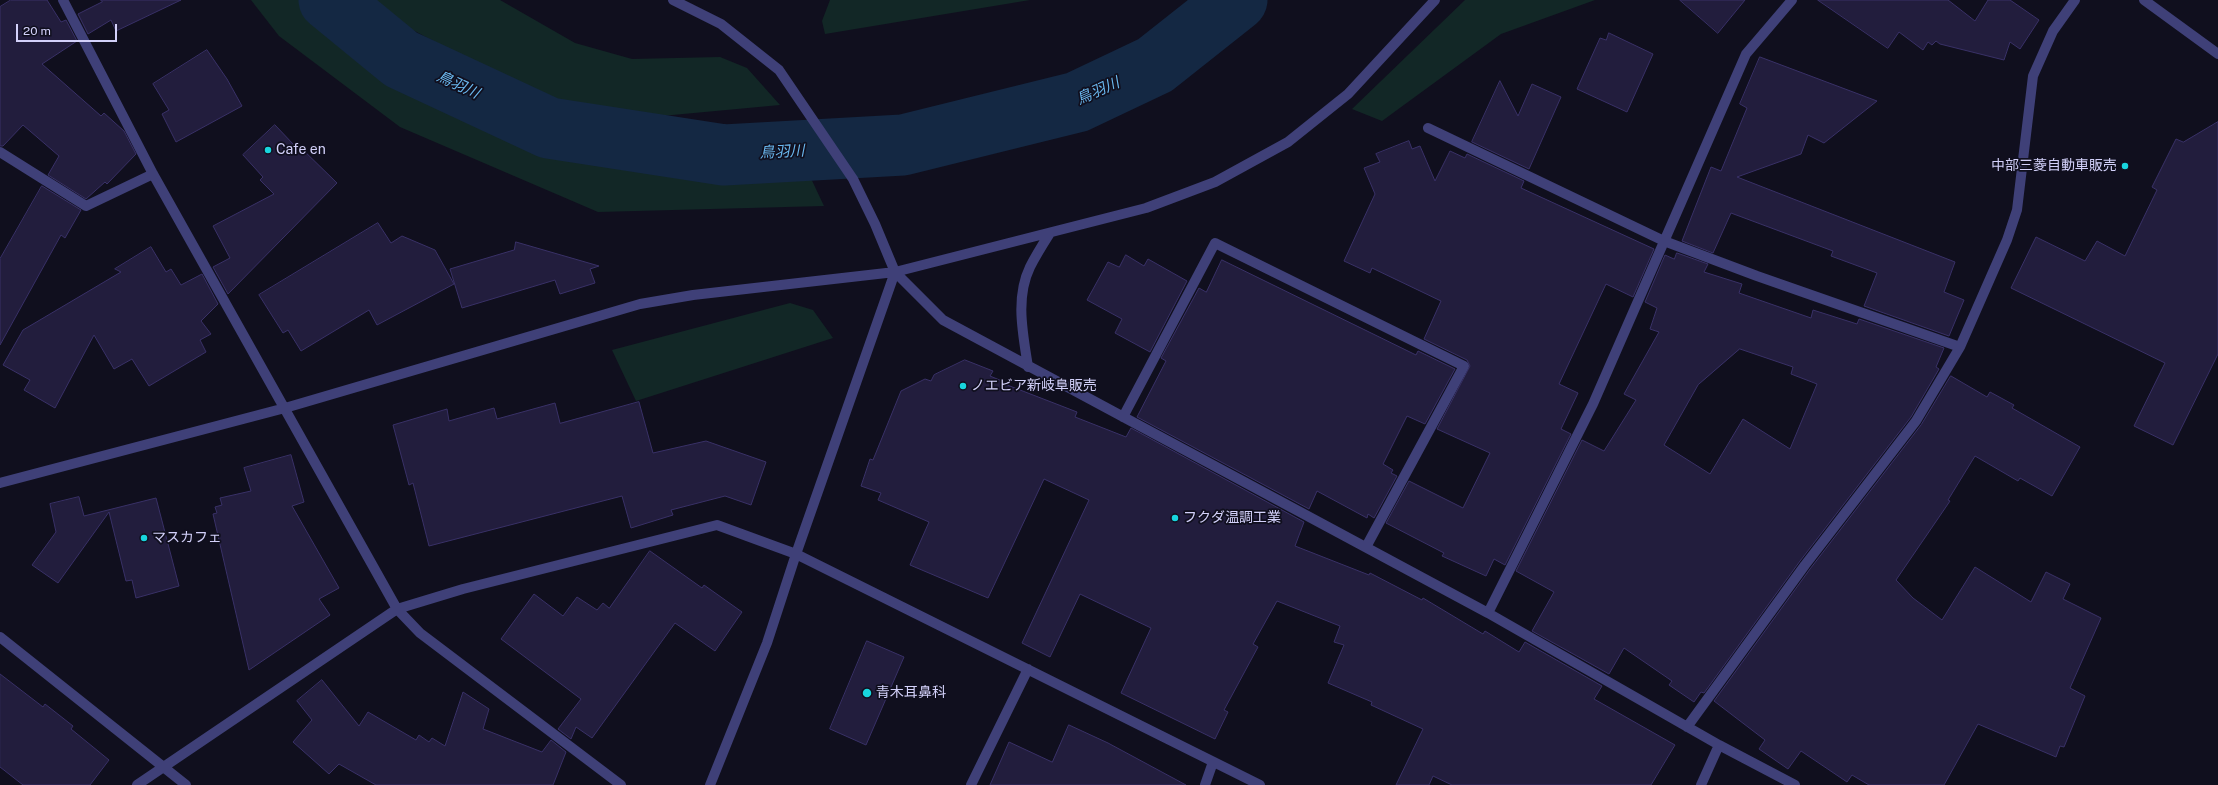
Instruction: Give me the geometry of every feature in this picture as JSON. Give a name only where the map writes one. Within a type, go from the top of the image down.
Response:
[{"type":"street","points":[[63,0],[153,174],[397,609],[420,633],[621,785]]},
{"type":"street","points":[[673,0],[684,2],[721,24],[735,37],[779,70],[853,179],[876,224],[895,272],[943,320],[1488,613],[1719,745],[1795,785]]},
{"type":"street","points":[[0,483],[285,408],[640,304],[692,295],[895,272],[1146,208],[1215,182],[1288,142],[1348,94],[1435,0]]},
{"type":"street","points":[[1488,613],[1593,404],[1746,54],[1792,0]]},
{"type":"street","points":[[1687,727],[1805,565],[1916,421],[1960,347],[2007,240],[2017,210],[2033,76],[2053,31],[2075,0]]},
{"type":"street","points":[[2144,0],[2218,54]]},
{"type":"street","points":[[1428,128],[1664,241],[1757,276],[1960,347]]},
{"type":"street","points":[[0,152],[86,206],[153,174]]},
{"type":"street","points":[[1028,367],[1021,324],[1022,290],[1030,268],[1050,233]]},
{"type":"street","points":[[1123,416],[1215,243],[1464,366],[1366,547]]},
{"type":"street","points":[[710,785],[767,644],[796,554],[895,272]]},
{"type":"street","points":[[137,785],[397,609],[463,589],[717,525],[796,554],[1260,785]]},
{"type":"street","points":[[0,637],[186,785]]},
{"type":"street","points":[[971,785],[1028,669]]},
{"type":"street","points":[[1701,785],[1719,745]]},
{"type":"street","points":[[1205,785],[1213,762]]},
{"type":"green space","points":[[251,0],[301,0],[354,53],[520,146],[807,170],[824,206],[598,212],[400,127],[279,36]]},
{"type":"green space","points":[[376,0],[500,0],[575,43],[632,59],[720,57],[747,68],[780,105],[640,118],[536,96],[398,22]]},
{"type":"green space","points":[[830,0],[1030,0],[825,34],[822,21]]},
{"type":"green space","points":[[1465,0],[1595,0],[1501,34],[1382,121],[1352,109]]},
{"type":"green space","points":[[790,303],[813,310],[833,338],[636,401],[612,350]]},
{"type":"building","points":[[11,0],[47,0],[61,22],[66,20],[77,41],[42,64],[101,116],[104,113],[124,131],[136,154],[107,184],[105,182],[86,199],[48,175],[59,156],[23,125],[3,146],[0,146],[0,7]]},
{"type":"building","points":[[101,0],[181,0],[116,31],[111,20],[88,34],[78,14],[102,2]]},
{"type":"building","points":[[1680,0],[1745,0],[1718,33]]},
{"type":"building","points":[[1818,0],[1948,0],[1975,21],[1988,0],[2010,0],[2039,20],[2020,49],[2010,42],[2004,60],[1940,44],[1936,41],[1932,45],[1928,42],[1923,50],[1899,32],[1888,48]]},
{"type":"building","points":[[1609,33],[1653,54],[1627,112],[1577,89],[1600,38],[1606,40]]},
{"type":"building","points":[[207,50],[227,79],[242,106],[176,142],[162,114],[169,110],[153,84]]},
{"type":"building","points":[[1760,57],[1877,101],[1824,143],[1808,135],[1801,154],[1737,177],[1955,262],[1944,292],[1964,300],[1949,336],[1864,306],[1877,273],[1831,256],[1833,251],[1731,213],[1713,253],[1682,241],[1711,167],[1721,171],[1747,108],[1740,104]]},
{"type":"building","points":[[1500,81],[1518,116],[1532,84],[1561,97],[1529,169],[1472,142]]},
{"type":"building","points":[[2218,122],[2218,354],[2173,445],[2134,426],[2165,363],[2011,288],[2036,237],[2085,261],[2097,241],[2125,256],[2157,190],[2152,187],[2176,139],[2183,142]]},
{"type":"building","points":[[275,125],[294,145],[296,143],[337,183],[228,294],[213,267],[230,258],[213,226],[274,194],[260,180],[263,177],[243,155]]},
{"type":"building","points":[[1409,141],[1412,149],[1420,146],[1435,181],[1450,151],[1465,158],[1467,154],[1524,181],[1521,188],[1654,249],[1633,297],[1606,284],[1559,384],[1578,393],[1561,429],[1571,434],[1505,565],[1494,559],[1486,576],[1442,556],[1444,553],[1386,523],[1409,481],[1463,508],[1490,453],[1437,429],[1470,366],[1467,360],[1424,339],[1441,301],[1372,268],[1370,273],[1344,261],[1375,194],[1364,168],[1380,162],[1376,154]]},
{"type":"building","points":[[42,186],[81,210],[65,238],[61,235],[0,345],[0,259]]},
{"type":"building","points":[[378,223],[391,243],[402,236],[435,250],[454,284],[377,325],[369,310],[301,351],[288,330],[283,333],[259,295]]},
{"type":"building","points":[[516,242],[599,266],[590,269],[595,283],[560,294],[555,280],[462,308],[450,269],[514,250]]},
{"type":"building","points":[[151,247],[166,272],[171,269],[181,285],[202,274],[218,304],[201,321],[211,334],[200,340],[206,352],[149,386],[132,359],[114,369],[94,335],[55,408],[24,390],[30,380],[3,365],[23,330],[121,272],[115,269]]},
{"type":"building","points":[[1677,253],[1708,264],[1704,272],[1742,284],[1739,293],[1811,318],[1813,310],[1857,324],[1859,319],[1944,348],[1936,367],[1939,369],[1911,417],[1800,561],[1704,693],[1701,692],[1694,702],[1669,685],[1672,681],[1624,648],[1609,674],[1532,631],[1554,592],[1516,571],[1582,440],[1604,451],[1636,400],[1624,394],[1659,332],[1650,329],[1657,308],[1645,302],[1665,255],[1674,259]],"holes":[[[1740,349],[1793,367],[1791,374],[1817,384],[1790,449],[1743,419],[1710,474],[1664,445],[1698,385]]]},
{"type":"building","points":[[1126,255],[1144,266],[1148,259],[1187,281],[1150,352],[1115,333],[1122,319],[1087,300],[1108,262],[1119,267]]},
{"type":"building","points":[[1222,260],[1416,355],[1418,351],[1455,369],[1425,424],[1407,416],[1383,464],[1393,470],[1391,473],[1397,476],[1374,518],[1368,514],[1367,518],[1317,491],[1309,509],[1137,417],[1166,361],[1161,358],[1199,288],[1206,292]]},
{"type":"building","points":[[965,360],[993,371],[990,376],[1002,381],[1002,383],[1077,412],[1075,417],[1126,437],[1131,428],[1304,522],[1295,546],[1369,575],[1370,573],[1422,600],[1423,598],[1483,634],[1485,631],[1519,652],[1525,642],[1602,686],[1594,699],[1675,745],[1651,785],[1452,785],[1433,776],[1429,785],[1396,785],[1423,729],[1371,705],[1372,702],[1328,683],[1344,645],[1334,642],[1340,626],[1277,601],[1253,644],[1258,647],[1224,710],[1228,712],[1215,739],[1121,693],[1151,628],[1080,594],[1050,657],[1022,643],[1089,500],[1044,479],[988,598],[910,565],[929,522],[878,500],[881,493],[861,486],[870,459],[873,460],[901,391],[925,379],[931,381],[934,375]]},
{"type":"building","points":[[1951,376],[1987,397],[1990,392],[2014,405],[2012,408],[2080,447],[2052,496],[2020,478],[2018,481],[1975,456],[1948,500],[1950,501],[1896,580],[1913,598],[1942,620],[1975,567],[2031,602],[2046,572],[2070,584],[2063,599],[2101,618],[2070,688],[2085,696],[2064,747],[2060,746],[2056,757],[1978,724],[1944,785],[1869,785],[1852,775],[1847,782],[1801,751],[1788,769],[1759,749],[1765,740],[1714,701],[1810,569],[1921,425]]},
{"type":"building","points":[[639,402],[653,453],[706,441],[766,462],[751,505],[725,496],[671,510],[673,515],[631,528],[622,496],[429,546],[413,483],[409,485],[393,425],[447,409],[449,421],[494,408],[497,419],[555,403],[560,423]]},
{"type":"building","points":[[291,455],[304,502],[292,506],[339,588],[319,599],[330,615],[249,670],[213,514],[217,513],[215,507],[222,505],[220,498],[251,491],[244,468]]},
{"type":"building","points":[[79,497],[84,516],[156,498],[179,586],[136,598],[132,580],[126,581],[109,512],[58,583],[32,565],[56,532],[50,504]]},
{"type":"building","points":[[650,551],[702,588],[704,585],[742,612],[715,651],[675,623],[592,738],[576,727],[571,739],[558,729],[581,699],[501,639],[534,594],[563,616],[577,597],[597,610],[603,603],[609,608]]},
{"type":"building","name":"青木耳鼻科","points":[[867,641],[904,657],[866,745],[830,729]]},
{"type":"building","points":[[0,674],[43,707],[45,704],[73,726],[71,729],[109,760],[90,785],[23,785],[0,767]]},
{"type":"building","points":[[322,680],[359,726],[368,712],[416,740],[419,735],[429,742],[432,738],[445,746],[463,692],[489,709],[483,729],[542,752],[551,740],[566,752],[553,785],[376,785],[339,764],[329,774],[293,742],[312,720],[297,701]]},
{"type":"building","points":[[1069,725],[1108,743],[1186,785],[990,785],[1009,742],[1052,762]]},
{"type":"waterway","name":"鳥羽川","points":[[329,0],[401,59],[549,128],[724,155],[903,145],[1077,102],[1155,65],[1237,0]]},
{"type":"place","name":"Cafe en","points":[[268,150]]},
{"type":"place","name":"中部三菱自動車販売","points":[[2125,166]]},
{"type":"place","name":"ノエビア新岐阜販売","points":[[963,386]]},
{"type":"place","name":"フクダ温調工業","points":[[1175,518]]},
{"type":"place","name":"マスカフェ","points":[[144,538]]},
{"type":"place","name":"青木耳鼻科","points":[[867,693]]}]
